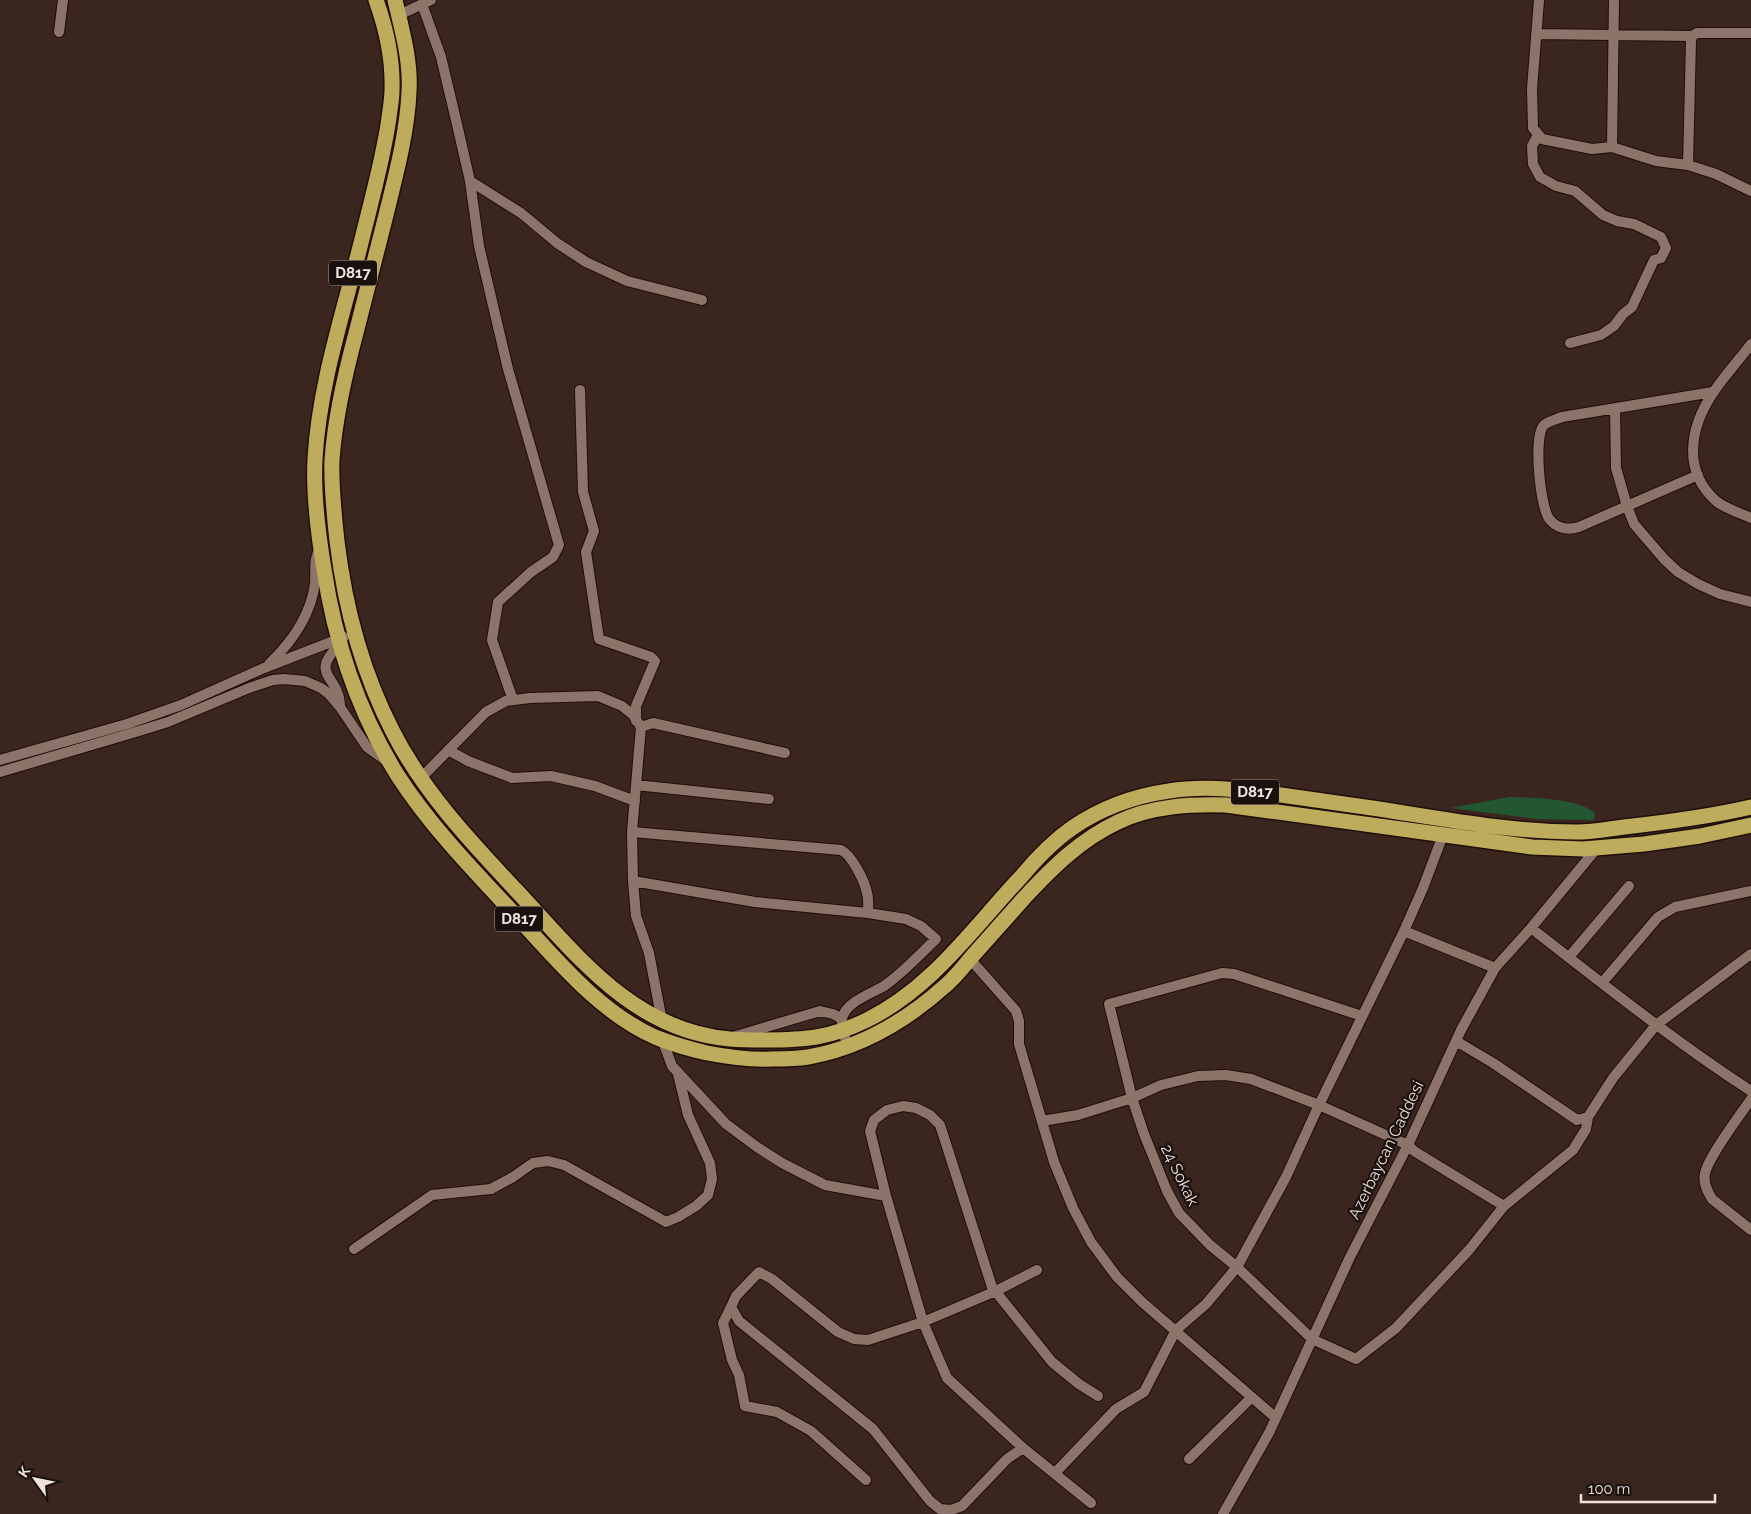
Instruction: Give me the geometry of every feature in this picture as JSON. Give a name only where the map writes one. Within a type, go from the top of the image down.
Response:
[{"type":"highway","name":"D817","points":[[376,0],[389,48],[392,90],[385,143],[328,372],[319,419],[315,462],[315,503],[320,548],[338,642],[355,692],[378,742],[400,779],[440,832],[561,964],[591,994],[625,1021],[685,1048],[726,1057],[764,1060],[808,1057],[848,1046],[883,1031],[918,1009],[949,983],[1054,865],[1082,842],[1121,820],[1157,810],[1191,804],[1226,805],[1532,847],[1582,849],[1644,844],[1700,836],[1751,824]]},
{"type":"highway","name":"D817","points":[[395,0],[406,45],[410,90],[402,146],[345,375],[336,422],[332,463],[332,502],[337,546],[353,632],[371,686],[394,734],[421,778],[453,820],[574,952],[603,981],[635,1007],[662,1021],[689,1031],[726,1039],[806,1040],[843,1025],[875,1016],[908,995],[937,971],[1043,852],[1072,828],[1114,804],[1153,793],[1190,787],[1227,788],[1533,830],[1582,832],[1697,819],[1751,807]]},
{"type":"street","points":[[59,32],[63,0]]},
{"type":"street","points":[[395,0],[427,2]]},
{"type":"street","points":[[1539,0],[1532,89],[1533,128],[1542,140],[1592,149],[1612,147],[1656,161],[1688,166],[1716,174],[1751,191]]},
{"type":"street","points":[[1612,147],[1612,36],[1614,0]]},
{"type":"street","points":[[399,15],[427,2]]},
{"type":"street","points":[[427,2],[470,181],[479,246],[508,369],[559,545],[553,557],[531,572],[498,602],[492,640],[513,700]]},
{"type":"street","points":[[1536,34],[1612,36],[1692,36],[1697,33],[1751,34]]},
{"type":"street","points":[[1688,166],[1692,36]]},
{"type":"street","points":[[1538,135],[1532,146],[1533,164],[1540,178],[1556,186],[1575,191],[1604,215],[1616,221],[1634,224],[1661,237],[1666,248],[1660,258],[1654,260],[1632,306],[1614,326],[1600,335],[1570,343]]},
{"type":"street","points":[[470,181],[521,213],[557,243],[586,262],[627,280],[702,300]]},
{"type":"street","points":[[1751,344],[1713,392],[1697,422],[1693,439],[1692,460],[1698,475],[1717,501],[1751,518]]},
{"type":"street","points":[[580,390],[583,492],[594,531],[586,552],[599,639],[651,657],[655,661],[636,706],[639,724],[632,832],[636,916],[649,953],[662,1021]]},
{"type":"street","points":[[1698,475],[1579,526],[1566,529],[1558,526],[1547,515],[1540,474],[1540,432],[1544,424],[1562,417],[1713,392]]},
{"type":"street","points":[[1616,409],[1616,468],[1634,524],[1664,559],[1678,572],[1720,594],[1751,602]]},
{"type":"street","points":[[264,668],[294,636],[305,616],[315,582],[315,556],[320,548]]},
{"type":"street","points":[[0,760],[127,724],[181,704],[264,668],[338,642],[353,632]]},
{"type":"street","points":[[338,642],[328,656],[325,665],[328,676],[340,696],[340,707]]},
{"type":"street","points":[[0,772],[168,722],[273,680],[295,679],[313,684],[329,694],[367,747],[392,765]]},
{"type":"street","points":[[421,778],[486,712],[506,700],[598,696],[622,706],[639,724]]},
{"type":"street","points":[[639,724],[653,723],[785,753]]},
{"type":"street","points":[[448,750],[468,761],[512,778],[551,776],[594,786],[635,801]]},
{"type":"street","points":[[0,751],[22,767]]},
{"type":"street","points":[[636,785],[769,799]]},
{"type":"street","points":[[632,832],[841,850],[850,857],[866,887],[868,913]]},
{"type":"street","points":[[1054,1473],[1116,1409],[1144,1392],[1176,1330],[1206,1304],[1237,1267],[1286,1177],[1318,1105],[1404,931],[1443,835]]},
{"type":"street","name":"Azerbaycan Caddesi","points":[[1223,1514],[1276,1418],[1350,1257],[1408,1145],[1456,1041],[1495,968],[1531,928],[1597,848]]},
{"type":"street","points":[[633,881],[748,901],[868,913],[906,919],[920,926],[936,939],[884,986],[852,1004],[843,1025]]},
{"type":"street","points":[[1568,957],[1629,886]]},
{"type":"street","points":[[1602,983],[1658,917],[1675,907],[1751,891]]},
{"type":"street","points":[[1531,928],[1656,1026],[1751,1091]]},
{"type":"street","points":[[1404,931],[1495,968]]},
{"type":"street","points":[[1042,1120],[1078,1114],[1132,1098],[1161,1085],[1198,1076],[1226,1074],[1250,1079],[1318,1105],[1408,1145],[1414,1151],[1504,1206],[1573,1150],[1586,1129],[1588,1117],[1613,1078],[1656,1026],[1751,954]]},
{"type":"street","points":[[970,959],[1016,1011],[1019,1021],[1019,1044],[1054,1162],[1073,1208],[1091,1242],[1106,1263],[1130,1290],[1276,1418]]},
{"type":"street","name":"24 Sokak","points":[[1362,1016],[1234,974],[1222,973],[1109,1004],[1132,1098],[1144,1134],[1167,1191],[1179,1213],[1210,1245],[1237,1267],[1312,1339],[1356,1359],[1396,1328],[1469,1250],[1504,1206]]},
{"type":"street","points":[[726,1039],[820,1011],[833,1014],[843,1025],[848,1046]]},
{"type":"street","points":[[662,1039],[672,1066],[678,1074],[726,1124],[757,1147],[782,1163],[826,1185],[886,1196]]},
{"type":"street","points":[[1456,1041],[1493,1063],[1577,1120],[1588,1117]]},
{"type":"street","points":[[354,1249],[432,1194],[491,1189],[533,1164],[548,1161],[564,1165],[666,1222],[678,1217],[696,1206],[708,1195],[712,1179],[710,1163],[688,1115],[678,1074]]},
{"type":"street","points":[[1751,1098],[1713,1156],[1706,1170],[1705,1181],[1708,1193],[1712,1199],[1751,1230]]},
{"type":"street","points":[[1091,1503],[1023,1448],[948,1378],[923,1322],[886,1196],[870,1131],[874,1120],[887,1110],[903,1106],[916,1108],[930,1115],[940,1125],[992,1287],[1052,1362],[1079,1384],[1098,1396]]},
{"type":"street","points":[[866,1480],[811,1431],[777,1412],[745,1406],[739,1375],[732,1360],[723,1323],[736,1296],[759,1272],[772,1279],[838,1332],[854,1339],[868,1340],[923,1322],[996,1291],[1037,1270]]},
{"type":"street","points":[[731,1307],[739,1321],[872,1429],[930,1501],[940,1509],[951,1510],[962,1506],[1007,1459],[1023,1448]]},
{"type":"street","points":[[1189,1459],[1252,1397]]},
{"type":"green space","points":[[1510,797],[1554,800],[1578,804],[1595,813],[1594,820],[1537,819],[1450,808]]}]
